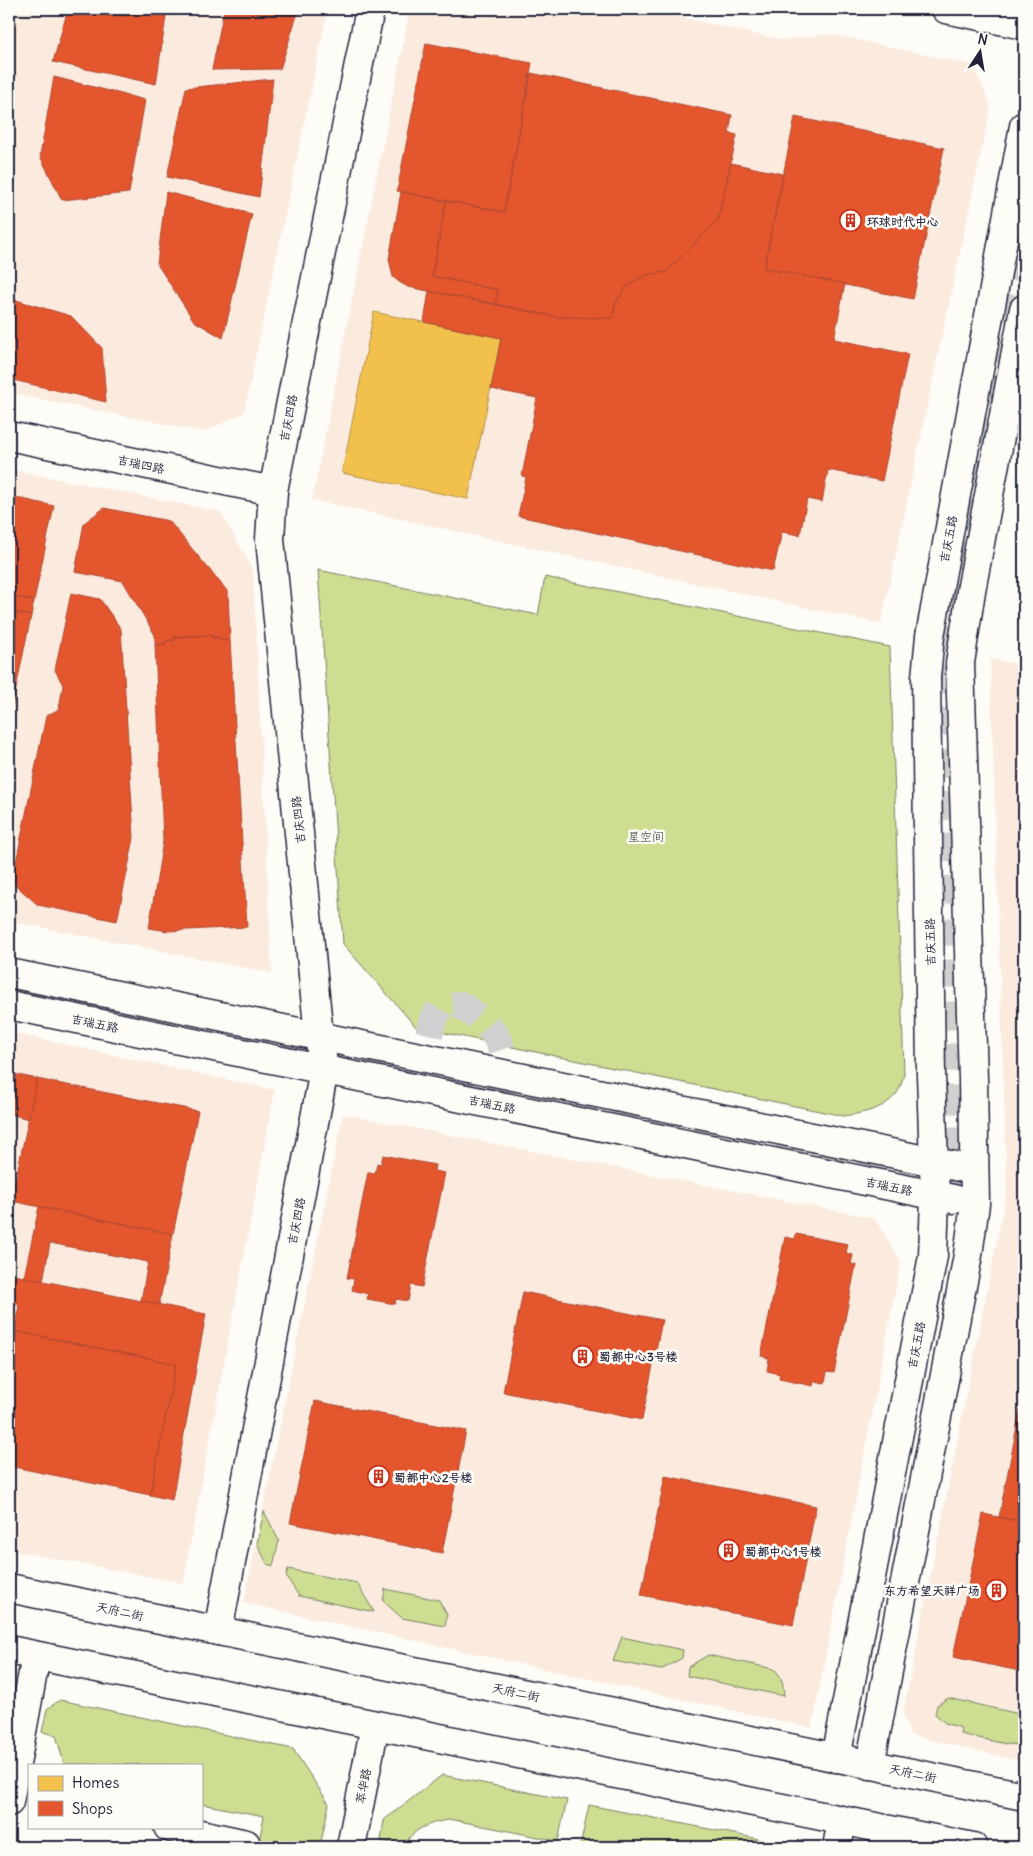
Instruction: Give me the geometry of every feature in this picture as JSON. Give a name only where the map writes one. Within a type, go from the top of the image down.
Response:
[{"type":"street","name":"吉庆四路","points":[[218,1631],[324,1070],[319,1036],[270,539],[273,492],[370,9]]},
{"type":"street","points":[[946,9],[1024,24]]},
{"type":"street","name":"吉庆五路","points":[[836,1758],[933,1256],[935,1196],[926,677],[929,644],[1024,126]]},
{"type":"street","points":[[870,1764],[968,1255],[975,1204],[960,663],[971,591],[1024,309]]},
{"type":"street","name":"吉瑞四路","points":[[9,436],[273,492]]},
{"type":"street","points":[[9,973],[319,1036],[502,1064],[974,1170]]},
{"type":"street","name":"吉瑞五路","points":[[9,1005],[975,1204]]},
{"type":"street","name":"天府二街","points":[[9,1588],[1024,1796]]},
{"type":"street","points":[[9,1650],[973,1847]]},
{"type":"street","points":[[16,1798],[36,1656]]},
{"type":"street","name":"萃华路","points":[[351,1847],[375,1725]]},
{"type":"street","points":[[837,1847],[842,1821]]},
{"type":"street","points":[[173,1828],[246,1844]]},
{"type":"shaded area","points":[[9,9],[328,9],[244,413],[204,432],[9,393]]},
{"type":"shaded area","points":[[410,9],[644,9],[782,40],[830,34],[973,65],[991,106],[881,624],[312,500]]},
{"type":"shaded area","points":[[9,469],[221,512],[253,570],[272,973],[9,921]]},
{"type":"shaded area","name":"东方希望天祥广场","points":[[990,659],[1024,665],[1024,1762],[910,1735],[903,1714],[1007,1190]]},
{"type":"shaded area","points":[[9,1032],[275,1090],[183,1583],[9,1550]]},
{"type":"shaded area","points":[[343,1114],[874,1218],[901,1261],[812,1728],[244,1603]]},
{"type":"green space","name":"星空间","points":[[318,570],[538,615],[545,577],[890,647],[904,1074],[899,1089],[892,1099],[873,1110],[843,1116],[416,1027],[343,944]]},
{"type":"green space","points":[[264,1511],[279,1541],[273,1566],[267,1564],[257,1543]]},
{"type":"green space","points":[[288,1569],[357,1583],[374,1612],[299,1596],[286,1576]]},
{"type":"green space","points":[[385,1589],[439,1600],[447,1615],[445,1626],[402,1618],[383,1601]]},
{"type":"green space","points":[[622,1637],[683,1650],[682,1658],[661,1670],[613,1661]]},
{"type":"green space","points":[[708,1655],[774,1669],[781,1678],[784,1696],[687,1676],[688,1667]]},
{"type":"green space","points":[[948,1698],[1024,1715],[1024,1745],[1006,1744],[960,1734],[961,1728],[945,1723],[935,1714],[937,1705]]},
{"type":"green space","points":[[60,1700],[293,1749],[329,1804],[320,1847],[258,1847],[264,1816],[202,1804],[202,1764],[64,1764],[56,1735],[42,1732],[47,1709]]},
{"type":"green space","points":[[442,1775],[567,1800],[558,1841],[454,1820],[432,1823],[425,1826],[413,1834],[405,1845],[381,1841],[384,1820]]},
{"type":"green space","points":[[589,1805],[759,1839],[757,1847],[580,1847]]},
{"type":"building: Homes","points":[[374,312],[501,338],[468,499],[342,473]]},
{"type":"building: Shops","points":[[68,9],[167,10],[156,84],[53,62]]},
{"type":"building: Shops","points":[[224,9],[299,9],[280,69],[212,70]]},
{"type":"building: Shops","points":[[426,43],[532,63],[504,212],[397,191]]},
{"type":"building: Shops","points":[[531,73],[732,115],[729,133],[737,135],[718,220],[666,272],[646,275],[627,286],[615,304],[613,318],[556,317],[495,304],[498,290],[432,276],[446,201],[504,212]]},
{"type":"building: Shops","points":[[54,77],[145,100],[129,193],[62,200],[40,156]]},
{"type":"building: Shops","points":[[273,79],[259,197],[167,177],[186,88]]},
{"type":"building: Shops","name":"环球时代中心","points":[[795,117],[944,148],[913,299],[764,268]]},
{"type":"building: Shops","points":[[731,163],[783,174],[764,268],[845,284],[834,339],[908,354],[882,481],[828,470],[822,502],[807,499],[800,535],[782,532],[773,571],[518,516],[526,477],[522,476],[537,398],[491,389],[501,338],[424,322],[429,291],[556,317],[613,318],[615,304],[627,286],[646,275],[666,272],[718,220]]},
{"type":"building: Shops","points":[[166,192],[252,214],[223,338],[194,321],[157,264]]},
{"type":"building: Shops","points":[[401,192],[446,201],[432,276],[498,290],[495,304],[408,287],[393,277],[389,259]]},
{"type":"building: Shops","points":[[9,298],[71,316],[102,348],[106,402],[9,379]]},
{"type":"building: Shops","points":[[9,496],[54,506],[34,601],[9,596]]},
{"type":"building: Shops","points":[[104,508],[169,521],[228,592],[230,640],[221,641],[220,638],[212,638],[212,635],[174,637],[175,640],[166,641],[166,644],[155,645],[155,635],[123,581],[75,572],[84,523]]},
{"type":"building: Shops","points":[[71,593],[100,599],[121,629],[134,838],[117,921],[38,905],[12,882],[46,716],[59,709],[63,685],[55,670]]},
{"type":"building: Shops","points":[[9,596],[34,601],[31,616],[9,611]]},
{"type":"building: Shops","points":[[9,611],[31,616],[9,722]]},
{"type":"building: Shops","points":[[212,635],[212,638],[220,638],[221,641],[230,640],[247,927],[168,931],[149,928],[163,841],[155,645],[166,644],[166,641],[175,640],[174,637]]},
{"type":"building: Shops","points":[[9,1073],[37,1079],[29,1119],[9,1114]]},
{"type":"building: Shops","points":[[37,1079],[198,1111],[173,1234],[11,1201]]},
{"type":"building: Shops","points":[[383,1155],[435,1165],[434,1171],[445,1173],[422,1287],[411,1285],[408,1301],[396,1299],[395,1304],[367,1299],[368,1294],[352,1290],[354,1279],[347,1278],[368,1172],[375,1174],[377,1163],[381,1164]]},
{"type":"building: Shops","points":[[39,1207],[173,1234],[159,1305],[141,1301],[148,1262],[50,1243],[43,1281],[24,1277]]},
{"type":"building: Shops","points":[[796,1234],[848,1244],[846,1253],[853,1255],[851,1264],[856,1265],[834,1373],[827,1372],[825,1383],[814,1381],[813,1386],[779,1379],[780,1374],[767,1371],[769,1358],[761,1356],[785,1237],[795,1239]]},
{"type":"building: Shops","points":[[9,1274],[206,1314],[172,1500],[150,1495],[176,1364],[14,1331],[19,1305],[9,1303]]},
{"type":"building: Shops","name":"蜀都中心3号楼","points":[[523,1292],[662,1320],[642,1420],[503,1392]]},
{"type":"building: Shops","points":[[14,1331],[176,1364],[150,1495],[9,1466],[9,1359]]},
{"type":"building: Shops","points":[[1024,1391],[1024,1522],[999,1517]]},
{"type":"building: Shops","name":"蜀都中心2号楼","points":[[315,1401],[466,1431],[442,1553],[290,1523]]},
{"type":"building: Shops","name":"蜀都中心1号楼","points":[[665,1476],[816,1506],[793,1625],[641,1595]]},
{"type":"building: Shops","name":"东方希望天祥广场","points":[[983,1514],[1024,1522],[1024,1672],[953,1657]]},
{"type":"tunnel","points":[[240,1039],[953,1184],[943,673],[948,622],[1024,220]]},
{"type":"tunnel","points":[[418,1075],[432,1023],[440,1008],[461,1005],[487,1025],[496,1037],[503,1054]]},
{"type":"place","name":"环球时代中心","points":[[851,221]]},
{"type":"place","name":"蜀都中心3号楼","points":[[583,1356]]},
{"type":"place","name":"蜀都中心2号楼","points":[[378,1477]]},
{"type":"place","name":"蜀都中心1号楼","points":[[729,1551]]},
{"type":"place","name":"东方希望天祥广场","points":[[996,1590]]}]
